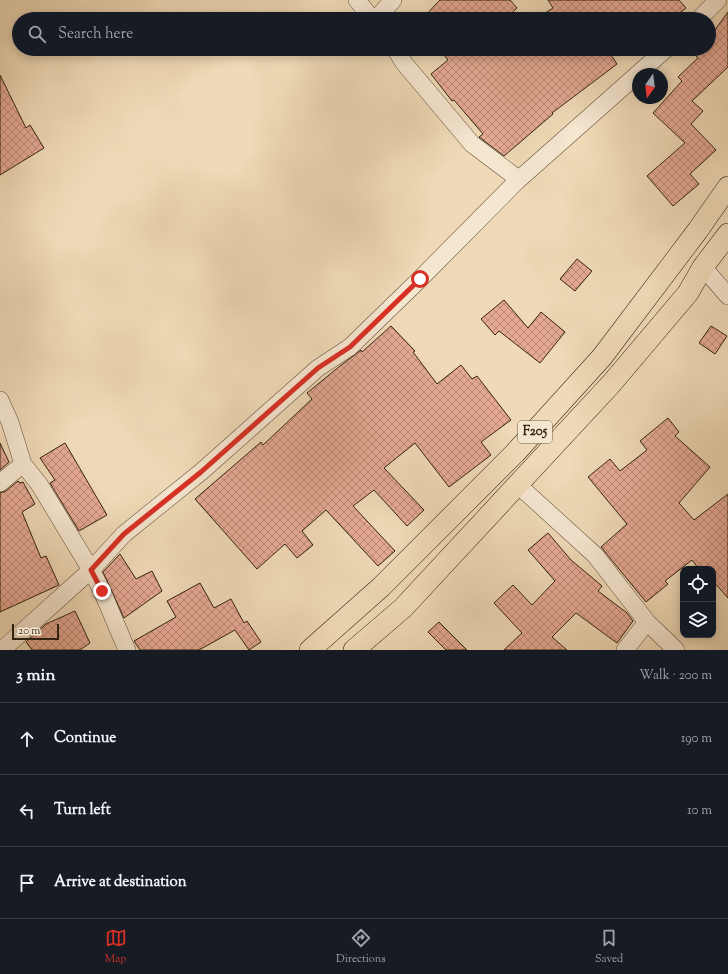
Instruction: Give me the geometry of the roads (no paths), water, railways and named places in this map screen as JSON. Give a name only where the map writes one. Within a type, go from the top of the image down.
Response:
[{"type":"main road","name":"F205","points":[[310,650],[381,587],[515,453],[602,357],[698,230],[728,187]]},
{"type":"main road","name":"F205","points":[[354,650],[403,608],[616,378],[688,293],[702,267],[728,234]]},
{"type":"main road","points":[[381,587],[394,595],[403,608]]},
{"type":"street","points":[[356,0],[366,12]]},
{"type":"street","points":[[382,12],[393,0]]},
{"type":"street","points":[[706,12],[718,0]]},
{"type":"street","points":[[400,56],[472,144],[513,175],[517,181]]},
{"type":"street","points":[[2,650],[91,570],[124,534],[201,472],[318,368],[350,347],[517,181],[658,56]]},
{"type":"street","points":[[702,267],[728,296]]},
{"type":"street","points":[[0,400],[10,422],[23,464],[39,484],[91,570],[102,591],[127,650]]},
{"type":"street","points":[[0,483],[23,464]]},
{"type":"street","points":[[518,485],[595,555],[647,622],[676,650]]},
{"type":"street","points":[[625,650],[647,622]]}]
